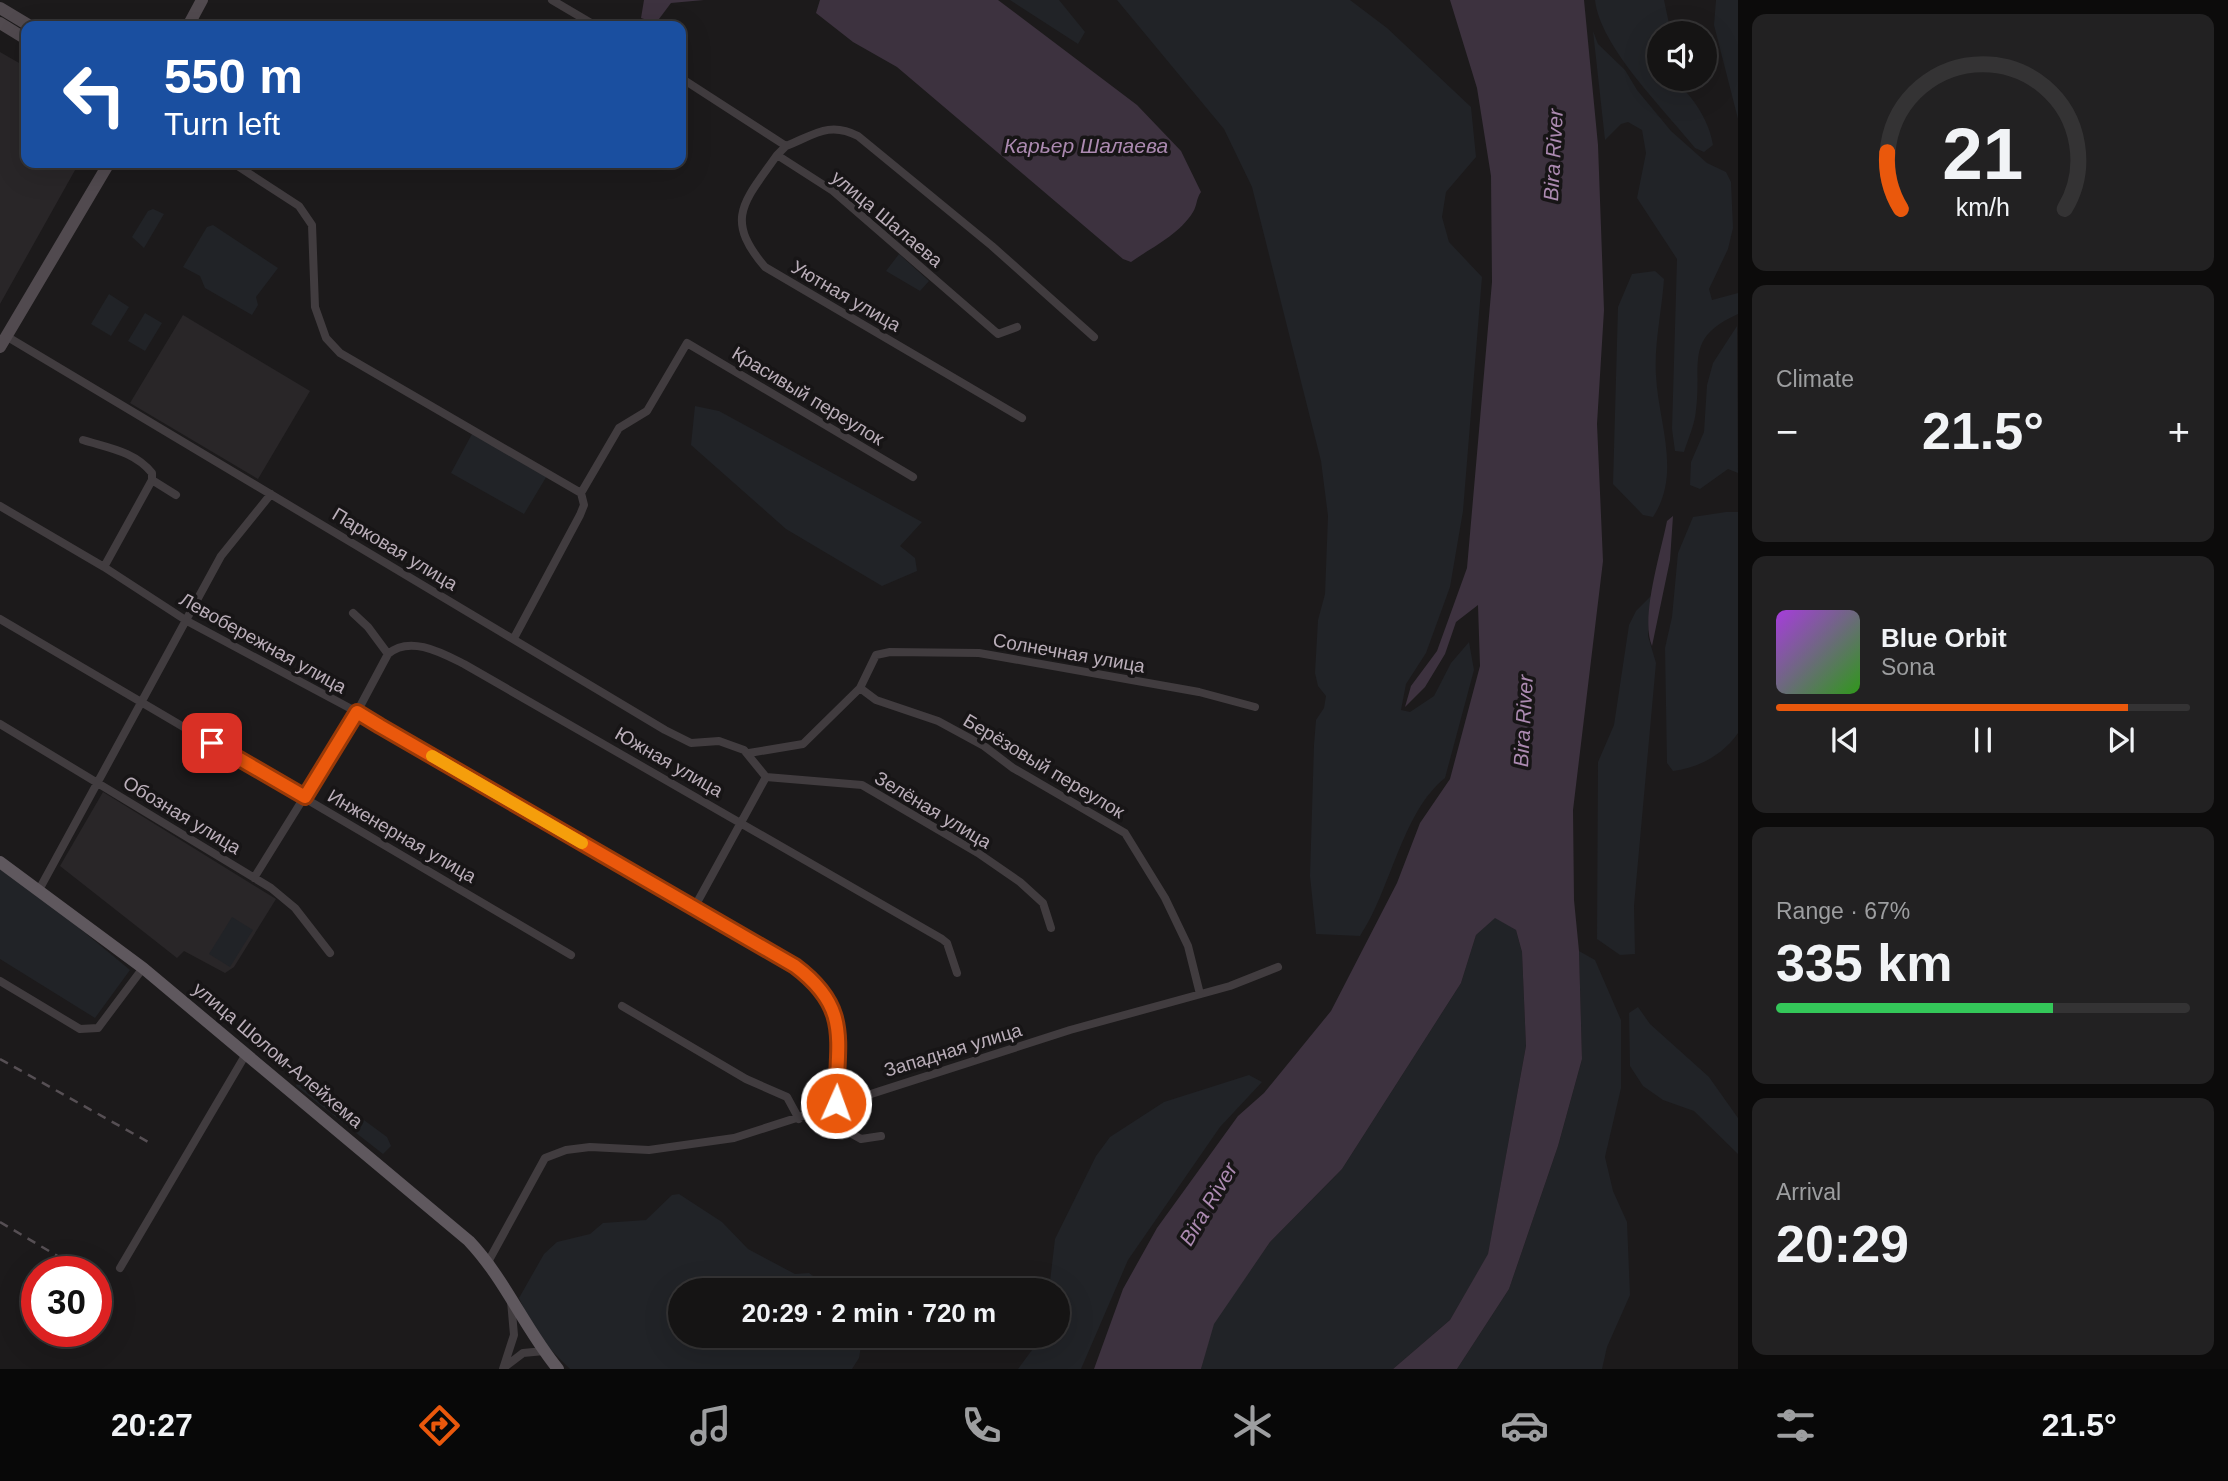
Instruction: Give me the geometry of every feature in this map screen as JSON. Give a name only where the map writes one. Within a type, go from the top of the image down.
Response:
[{"type":"main road","points":[[191,21],[202,0]]},
{"type":"main road","points":[[0,8],[22,21]]},
{"type":"main road","points":[[0,23],[21,36]]},
{"type":"main road","points":[[3,341],[106,168]]},
{"type":"main road","name":"улица Шолом-Алейхема","points":[[0,862],[40,888],[143,968],[469,1241],[488,1262],[558,1369]]},
{"type":"street","points":[[552,0],[588,21]]},
{"type":"street","points":[[686,81],[786,146]]},
{"type":"street","points":[[777,155],[786,146],[830,129],[841,128],[858,136],[1002,255],[1094,337]]},
{"type":"street","name":"улица Шалаева","points":[[777,155],[833,191],[998,334],[1017,327]]},
{"type":"street","name":"Уютная улица","points":[[777,155],[745,202],[742,225],[746,244],[765,267],[1022,418]]},
{"type":"street","points":[[241,168],[299,206],[312,225],[315,306],[326,338],[340,353],[581,493],[584,505],[580,515],[514,638]]},
{"type":"street","name":"Парковая улица","points":[[3,341],[271,494],[691,743],[719,740],[749,753]]},
{"type":"street","name":"Красивый переулок","points":[[581,493],[619,428],[648,411],[687,343],[913,477]]},
{"type":"street","points":[[82,440],[110,446],[139,461],[152,473],[152,480],[104,567]]},
{"type":"street","points":[[152,480],[176,495]]},
{"type":"street","points":[[40,888],[220,556],[271,494]]},
{"type":"street","name":"Левобережная улица","points":[[0,506],[104,567],[187,621],[357,712],[795,966],[828,995],[835,1011],[838,1029],[836,1103],[852,1134],[861,1139],[881,1136]]},
{"type":"street","points":[[254,878],[357,712],[388,654],[368,627],[353,613]]},
{"type":"street","name":"Инженерная улица","points":[[0,619],[571,954]]},
{"type":"street","name":"Южная улица","points":[[388,654],[396,647],[418,647],[464,664],[942,939],[947,943],[957,973]]},
{"type":"street","name":"Солнечная улица","points":[[860,688],[876,655],[890,652],[979,653],[1186,690],[1255,707]]},
{"type":"street","points":[[694,908],[743,824],[766,778],[749,753],[803,744],[860,688]]},
{"type":"street","name":"Берёзовый переулок","points":[[860,688],[876,700],[938,721],[984,746],[1013,768],[1125,833],[1165,898],[1188,946],[1200,994]]},
{"type":"street","name":"Обозная улица","points":[[0,724],[254,878],[295,908],[330,953]]},
{"type":"street","name":"Зелёная улица","points":[[766,778],[862,785],[978,853],[1020,882],[1043,903],[1051,928]]},
{"type":"street","name":"Западная улица","points":[[488,1262],[545,1158],[566,1150],[590,1147],[649,1150],[709,1143],[799,1119],[836,1103],[1070,1030],[1200,994],[1278,967]]},
{"type":"street","points":[[0,981],[80,1029],[98,1028],[143,968]]},
{"type":"street","points":[[622,1006],[746,1079],[787,1097],[799,1119]]},
{"type":"street","points":[[120,1268],[246,1054]]},
{"type":"street","points":[[503,1368],[514,1335],[511,1298]]},
{"type":"street","points":[[503,1368],[523,1353],[544,1351]]},
{"type":"shaded area","points":[[1010,0],[1059,0],[1085,32],[1078,44]]},
{"type":"shaded area","points":[[1117,0],[1350,0],[1387,28],[1471,107],[1476,157],[1446,192],[1442,217],[1449,242],[1482,277],[1463,511],[1450,587],[1426,653],[1406,684],[1401,710],[1410,712],[1434,696],[1451,663],[1469,642],[1474,670],[1445,778],[1430,793],[1407,831],[1380,897],[1360,936],[1316,934],[1310,876],[1314,745],[1316,720],[1324,708],[1326,696],[1318,686],[1315,673],[1318,620],[1325,594],[1328,516],[1321,461],[1252,187],[1224,129]]},
{"type":"shaded area","points":[[1595,0],[1664,0],[1668,21],[1647,21],[1647,91],[1684,91],[1701,112],[1713,145],[1704,152],[1695,148],[1651,97],[1621,57],[1600,18]]},
{"type":"shaded area","points":[[1716,0],[1738,0],[1738,119],[1717,37],[1717,21],[1714,21]]},
{"type":"shaded area","points":[[1593,31],[1598,44],[1625,70],[1637,90],[1671,131],[1707,163],[1726,172],[1731,182],[1733,228],[1728,249],[1709,289],[1712,300],[1738,293],[1738,314],[1709,332],[1703,342],[1699,353],[1695,415],[1684,452],[1675,451],[1672,429],[1677,259],[1637,198],[1646,153],[1642,130],[1628,122],[1621,124],[1605,140]]},
{"type":"shaded area","points":[[0,52],[21,64],[21,168],[76,168],[0,304]]},
{"type":"shaded area","points":[[153,209],[164,214],[144,248],[132,237],[148,211]]},
{"type":"shaded area","points":[[213,225],[278,268],[256,297],[258,305],[252,315],[205,288],[200,276],[183,267],[207,227]]},
{"type":"shaded area","points":[[899,254],[929,281],[920,291],[886,271]]},
{"type":"shaded area","points":[[1655,271],[1664,279],[1656,363],[1667,465],[1662,500],[1653,517],[1643,515],[1613,484],[1618,307],[1632,274]]},
{"type":"shaded area","points":[[109,294],[129,307],[111,336],[91,324]]},
{"type":"shaded area","points":[[145,313],[162,323],[145,351],[128,341]]},
{"type":"shaded area","points":[[183,315],[310,391],[258,479],[130,403]]},
{"type":"shaded area","points":[[1737,326],[1738,473],[1728,469],[1700,489],[1690,485],[1691,462],[1704,432],[1707,385],[1713,363]]},
{"type":"shaded area","points":[[695,406],[719,411],[922,522],[900,546],[915,558],[917,571],[882,586],[786,529],[691,445]]},
{"type":"shaded area","points":[[472,434],[548,474],[524,514],[451,473]]},
{"type":"shaded area","points":[[1738,512],[1738,733],[1725,748],[1709,759],[1692,767],[1673,771],[1667,763],[1665,648],[1672,617],[1678,553],[1693,517]]},
{"type":"shaded area","points":[[1652,595],[1648,636],[1656,663],[1634,906],[1635,954],[1620,955],[1597,939],[1598,762],[1614,725],[1629,625],[1636,611]]},
{"type":"shaded area","points":[[103,792],[276,899],[234,967],[225,973],[184,951],[177,958],[60,866]]},
{"type":"shaded area","points":[[0,869],[37,893],[130,970],[95,1018],[0,959]]},
{"type":"shaded area","points":[[232,917],[253,930],[230,967],[209,954]]},
{"type":"shaded area","points":[[1495,917],[1516,930],[1522,952],[1526,1046],[1488,1255],[1450,1320],[1393,1369],[1201,1369],[1213,1324],[1270,1242],[1342,1169],[1461,983],[1476,935]]},
{"type":"shaded area","points":[[1579,951],[1595,960],[1621,1020],[1621,1088],[1605,1157],[1613,1191],[1627,1222],[1630,1295],[1607,1347],[1602,1369],[1457,1369],[1509,1289],[1558,1146],[1582,1059]]},
{"type":"shaded area","points":[[1638,1007],[1650,1024],[1709,1077],[1738,1118],[1738,1154],[1694,1111],[1663,1100],[1643,1086],[1630,1066],[1629,1013]]},
{"type":"shaded area","points":[[300,1073],[387,1137],[391,1146],[383,1154],[296,1086]]},
{"type":"shaded area","points":[[1249,1075],[1262,1082],[1220,1127],[1128,1260],[1081,1369],[1018,1369],[1033,1348],[1070,1348],[1070,1278],[1050,1278],[1055,1239],[1096,1156],[1110,1137],[1164,1102]]},
{"type":"shaded area","points":[[679,1194],[722,1222],[748,1249],[795,1274],[809,1273],[816,1278],[668,1278],[668,1348],[861,1348],[859,1358],[852,1369],[570,1369],[537,1336],[519,1298],[544,1254],[557,1242],[590,1234],[603,1223],[646,1220],[672,1195]]},
{"type":"water","points":[[644,0],[704,0],[671,3],[658,21],[641,18]]},
{"type":"water","name":"Карьер Шалаева","points":[[820,0],[998,0],[1137,105],[1181,151],[1201,192],[1193,212],[1165,240],[1131,262],[1123,259],[897,67],[853,42],[816,13]]},
{"type":"water","name":"Bira River","points":[[1450,0],[1584,0],[1598,145],[1604,310],[1597,424],[1603,561],[1573,810],[1574,900],[1579,951],[1582,1059],[1558,1146],[1509,1289],[1457,1369],[1393,1369],[1450,1320],[1488,1254],[1526,1046],[1522,952],[1516,930],[1495,918],[1476,935],[1461,983],[1342,1169],[1270,1242],[1214,1324],[1201,1369],[1094,1369],[1123,1289],[1157,1228],[1238,1116],[1264,1093],[1331,1011],[1397,883],[1420,823],[1450,779],[1480,666],[1478,605],[1456,622],[1445,654],[1425,687],[1405,707],[1411,686],[1437,651],[1467,568],[1492,282],[1491,176],[1477,88]]},
{"type":"water","points":[[1673,516],[1670,560],[1652,646],[1648,619],[1650,602],[1667,521]]},
{"type":"railway","points":[[0,1059],[150,1143]]},
{"type":"railway","points":[[0,1222],[57,1256]]},
{"type":"slow traffic","points":[[432,756],[582,843]]},
{"type":"route","points":[[212,743],[305,797],[357,712],[795,966],[816,982],[828,995],[835,1011],[838,1029],[836,1103]]}]
